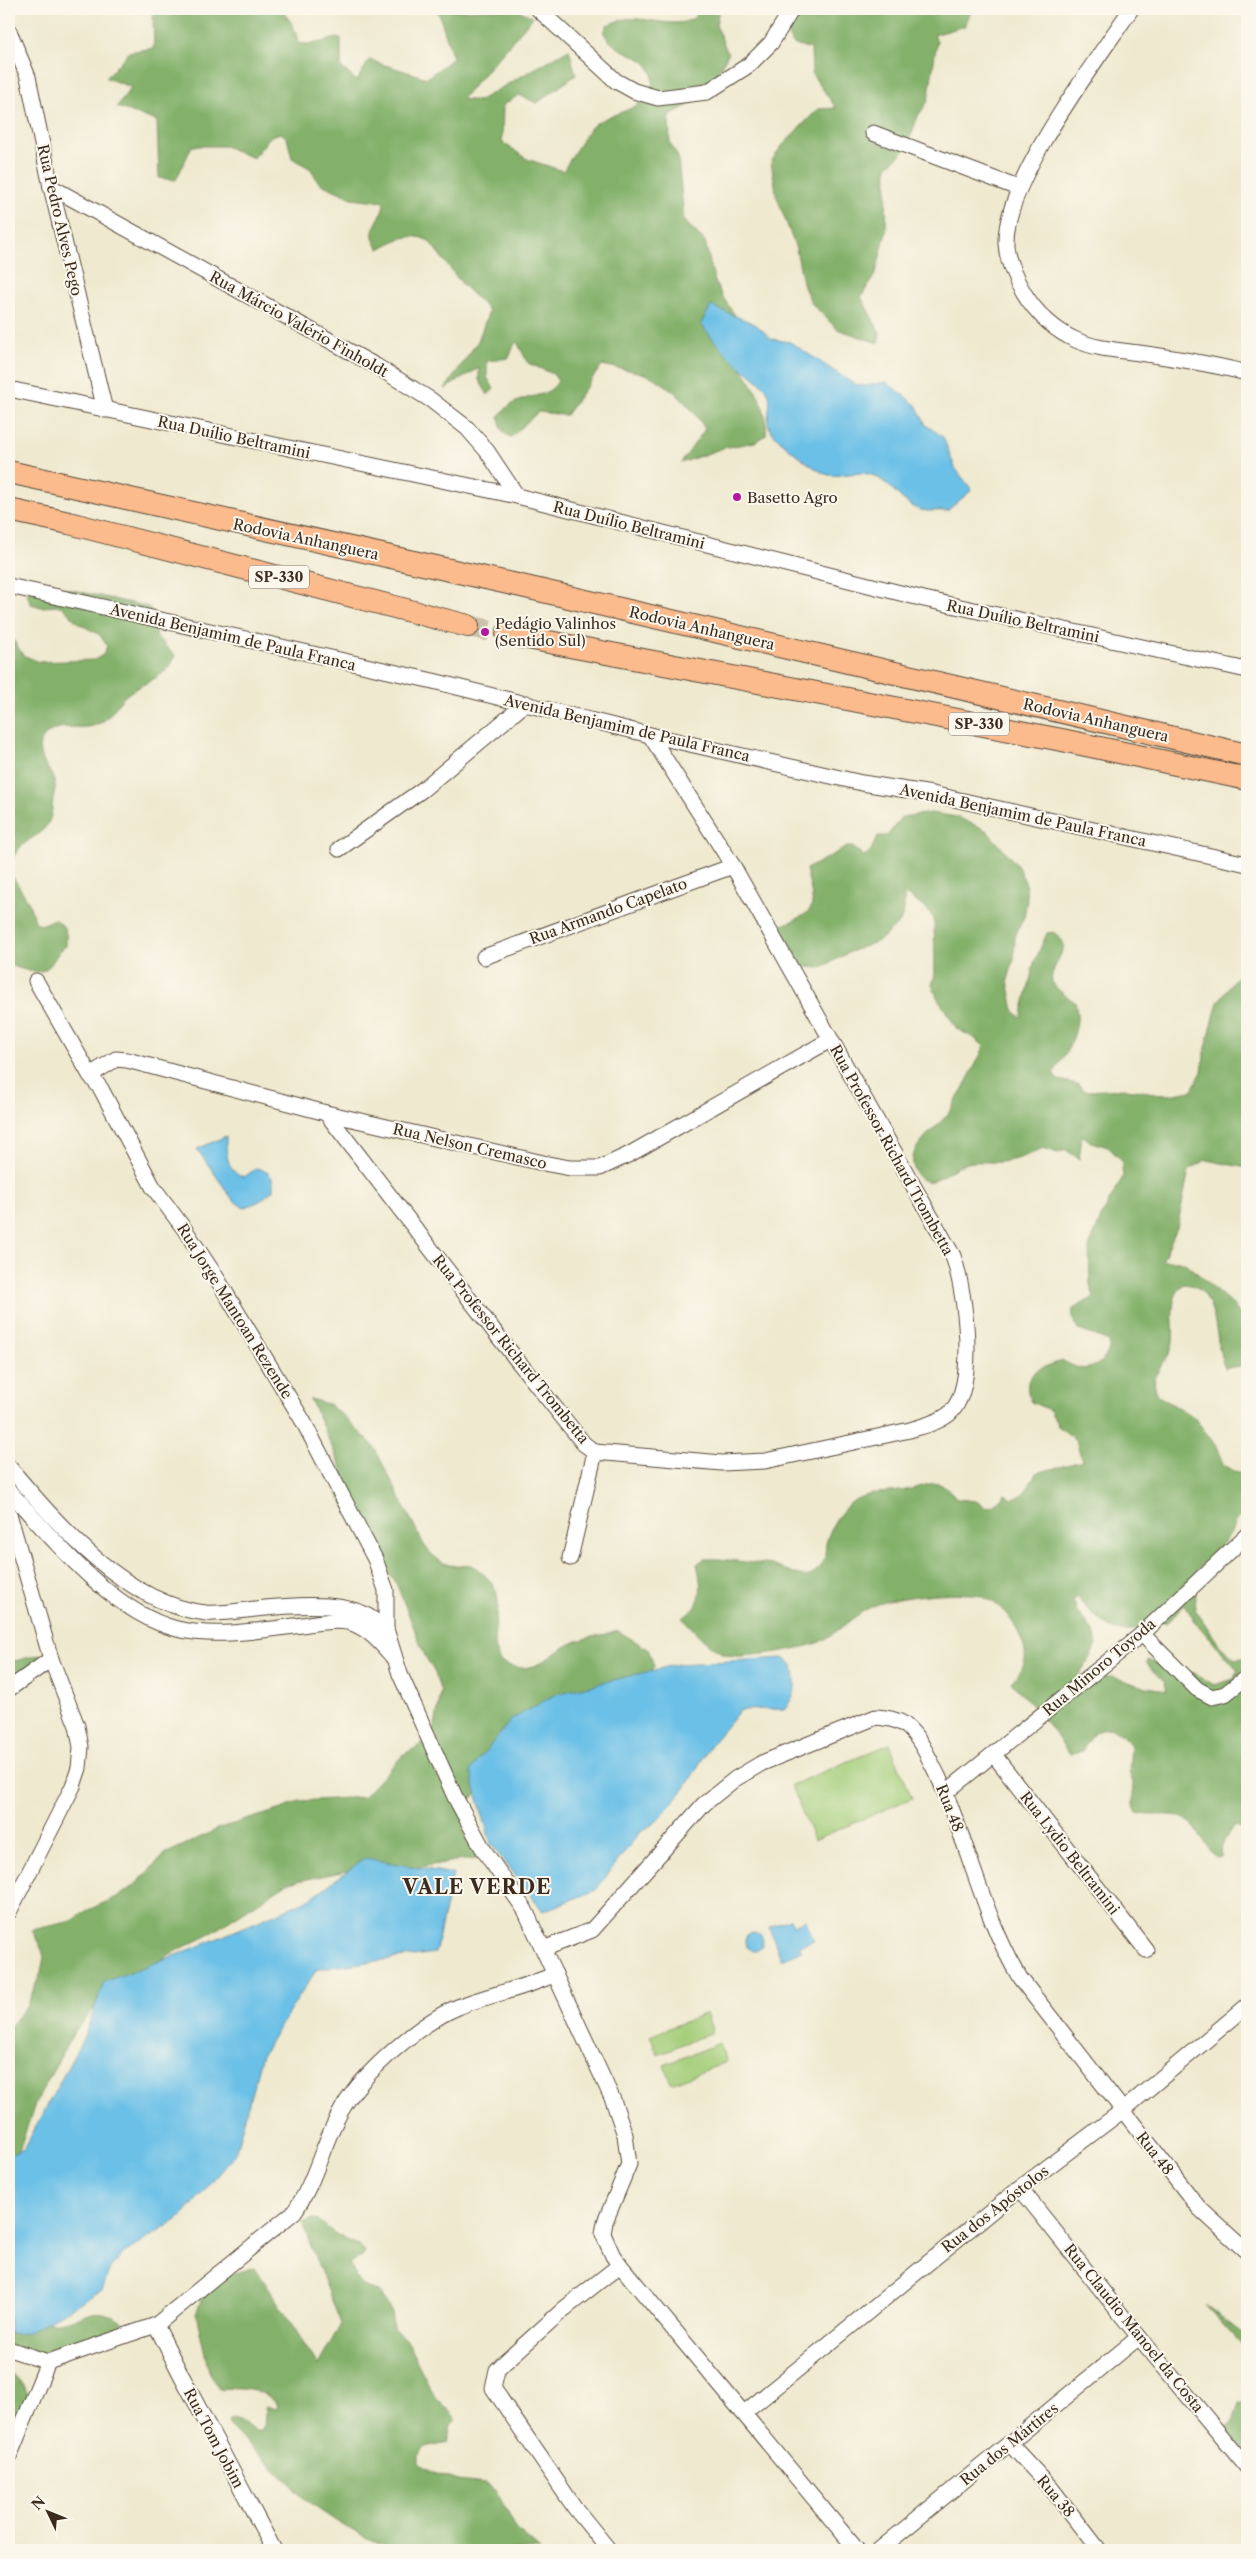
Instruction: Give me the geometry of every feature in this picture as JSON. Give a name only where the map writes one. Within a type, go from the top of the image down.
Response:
[{"type":"highway","name":"Rodovia Anhanguera","points":[[9,472],[517,585],[1247,755]]},
{"type":"highway","name":"SP-330","points":[[9,510],[69,523],[468,626]]},
{"type":"highway","name":"Rodovia Anhanguera","points":[[507,634],[1062,740],[1247,779]]},
{"type":"street","points":[[538,9],[616,81],[634,91],[658,98],[707,92],[749,66],[772,44],[792,9]]},
{"type":"street","points":[[1131,9],[1072,95],[1018,188],[1006,243],[1011,268],[1031,306],[1055,328],[1077,340],[1106,349],[1224,367],[1247,373]]},
{"type":"street","name":"Rua Pedro Alves Pego","points":[[9,32],[28,77],[105,410]]},
{"type":"street","points":[[873,133],[1018,188]]},
{"type":"street","name":"Rua Márcio Valério Finholdt","points":[[52,187],[317,333],[431,400],[467,428],[517,496]]},
{"type":"street","name":"Rua Duílio Beltramini","points":[[9,389],[517,496],[924,599],[1247,670]]},
{"type":"street","name":"Avenida Benjamim de Paula Franca","points":[[9,586],[526,703],[650,735],[862,783],[932,794],[1247,864]]},
{"type":"street","points":[[339,849],[422,790],[526,703]]},
{"type":"street","name":"Rua Professor Richard Trombetta","points":[[326,1113],[501,1340],[584,1444],[595,1452],[722,1463],[765,1461],[910,1430],[949,1414],[965,1385],[968,1355],[960,1277],[939,1229],[830,1040],[733,866],[650,735]]},
{"type":"street","name":"Rua Armando Capelato","points":[[484,957],[733,866]]},
{"type":"street","name":"Rua Jorge Mantoan Rezende","points":[[36,980],[90,1075],[101,1089],[153,1187],[185,1230],[216,1277],[304,1421],[375,1559],[386,1590],[386,1628],[396,1661]]},
{"type":"street","name":"Rua Nelson Cremasco","points":[[90,1075],[116,1059],[127,1060],[326,1113],[543,1163],[570,1168],[600,1168],[630,1154],[830,1040]]},
{"type":"street","points":[[570,1558],[595,1452]]},
{"type":"street","points":[[9,1467],[96,1558],[123,1579],[178,1609],[207,1613],[298,1606],[346,1608],[363,1614],[386,1628]]},
{"type":"street","points":[[9,1491],[66,1554],[103,1587],[157,1621],[176,1629],[201,1633],[267,1629],[321,1622],[347,1622],[374,1636],[396,1661],[455,1797],[483,1849],[524,1910],[613,2100],[625,2135],[629,2164],[605,2222],[603,2234],[613,2256],[857,2550]]},
{"type":"street","points":[[9,1514],[51,1659],[78,1726],[81,1747],[79,1768],[73,1786],[9,1912]]},
{"type":"street","name":"Rua Minoro Toyoda","points":[[945,1793],[1142,1634],[1247,1535]]},
{"type":"street","points":[[1142,1634],[1197,1689],[1212,1697],[1225,1694],[1247,1677]]},
{"type":"street","points":[[9,1689],[51,1659]]},
{"type":"street","name":"Rua 48","points":[[543,1949],[592,1930],[704,1804],[735,1779],[762,1763],[868,1720],[876,1717],[891,1718],[905,1725],[926,1752],[945,1793],[1004,1948],[1013,1966],[1122,2111],[1199,2208],[1247,2252]]},
{"type":"street","name":"Rua Lydio Beltramini","points":[[994,1755],[1146,1950]]},
{"type":"street","points":[[9,2349],[48,2362],[156,2325],[294,2212],[304,2199],[343,2108],[360,2083],[383,2060],[434,2020],[458,2007],[533,1985],[555,1974]]},
{"type":"street","name":"Rua dos Apóstolos","points":[[744,2413],[1020,2188],[1122,2111],[1247,2006]]},
{"type":"street","name":"Rua Claudio Manoel da Costa","points":[[1020,2188],[1139,2337],[1247,2467]]},
{"type":"street","points":[[609,2550],[575,2508],[493,2388],[497,2370],[504,2363],[564,2309],[620,2265]]},
{"type":"street","name":"Rua Tom Jobim","points":[[156,2325],[274,2550]]},
{"type":"street","name":"Rua dos Mártires","points":[[879,2550],[1139,2337]]},
{"type":"street","points":[[9,2457],[48,2362]]},
{"type":"street","name":"Rua 38","points":[[1010,2444],[1051,2488],[1099,2550]]},
{"type":"green space","points":[[150,9],[281,9],[293,25],[299,43],[314,43],[341,38],[341,67],[357,81],[369,60],[427,78],[453,58],[438,11],[516,9],[533,17],[462,99],[478,101],[569,49],[576,75],[537,103],[519,95],[503,105],[502,142],[527,159],[563,171],[595,124],[638,104],[649,92],[653,83],[651,70],[644,62],[608,40],[604,33],[607,25],[623,19],[682,22],[690,20],[697,15],[692,9],[719,9],[716,25],[728,54],[707,91],[687,106],[669,115],[670,143],[678,157],[684,221],[705,241],[714,279],[722,296],[742,326],[731,354],[751,382],[761,402],[766,423],[766,435],[755,442],[723,448],[681,463],[705,429],[694,413],[680,397],[654,378],[645,374],[602,365],[566,415],[538,412],[511,437],[507,435],[502,429],[499,416],[506,408],[523,399],[547,392],[558,381],[553,374],[528,363],[517,342],[509,358],[487,361],[487,377],[494,389],[488,395],[479,380],[479,368],[445,389],[478,341],[489,311],[462,284],[429,241],[422,238],[409,237],[397,240],[379,249],[373,236],[373,230],[381,215],[384,202],[352,198],[319,183],[311,169],[292,158],[287,138],[281,133],[271,136],[253,158],[225,146],[192,146],[176,180],[159,178],[157,121],[117,107],[131,87],[106,78],[129,52],[154,48],[153,13]]},
{"type":"green space","points":[[788,9],[972,9],[965,26],[934,35],[937,41],[928,101],[918,116],[906,149],[887,167],[886,232],[876,273],[861,297],[880,333],[878,343],[837,329],[812,304],[804,287],[796,249],[777,197],[771,162],[781,147],[818,109],[836,108],[812,74],[811,48],[795,45],[789,37]]},
{"type":"green space","points":[[49,585],[149,607],[153,613],[156,636],[175,655],[172,663],[161,674],[124,697],[102,722],[85,727],[59,728],[47,734],[41,740],[40,753],[53,778],[55,787],[51,817],[41,831],[17,851],[9,871],[9,633],[23,655],[39,662],[94,660],[103,655],[107,646],[100,635],[78,623],[61,606],[41,607],[31,604],[27,594],[31,586]]},
{"type":"green space","points":[[931,813],[957,817],[986,830],[1017,865],[1025,882],[1027,900],[1024,917],[1015,936],[1014,959],[1008,980],[1014,1011],[1021,1018],[1034,963],[1047,933],[1054,932],[1062,940],[1064,946],[1052,978],[1057,988],[1075,1002],[1077,1022],[1072,1040],[1053,1074],[1058,1080],[1078,1084],[1084,1091],[1127,1089],[1169,1095],[1191,1091],[1202,1072],[1204,1055],[1218,1002],[1247,963],[1247,1168],[1206,1160],[1189,1170],[1177,1228],[1162,1261],[1179,1261],[1188,1265],[1233,1305],[1247,1325],[1247,1365],[1225,1368],[1221,1358],[1210,1305],[1196,1287],[1184,1284],[1178,1291],[1173,1306],[1172,1348],[1158,1370],[1155,1383],[1160,1397],[1194,1417],[1216,1446],[1223,1464],[1234,1471],[1247,1474],[1247,1507],[1228,1537],[1196,1572],[1189,1586],[1196,1594],[1195,1609],[1220,1646],[1236,1660],[1247,1656],[1247,1831],[1235,1826],[1224,1840],[1220,1857],[1217,1858],[1195,1828],[1184,1818],[1172,1815],[1137,1813],[1133,1805],[1133,1783],[1129,1772],[1131,1746],[1124,1736],[1110,1728],[1101,1729],[1094,1733],[1082,1751],[1070,1755],[1047,1723],[1011,1682],[1023,1666],[1025,1650],[1017,1629],[1009,1617],[1000,1607],[988,1599],[971,1594],[958,1593],[924,1595],[891,1600],[869,1608],[822,1641],[814,1644],[782,1651],[740,1656],[731,1656],[715,1649],[682,1618],[695,1607],[698,1601],[701,1587],[697,1564],[704,1559],[772,1565],[805,1577],[812,1575],[824,1560],[826,1544],[834,1523],[849,1504],[861,1497],[937,1484],[946,1487],[957,1499],[976,1501],[987,1508],[994,1505],[1005,1494],[1012,1499],[1020,1496],[1027,1489],[1036,1473],[1082,1461],[1076,1440],[1058,1426],[1050,1410],[1031,1402],[1028,1384],[1034,1373],[1047,1366],[1063,1361],[1078,1368],[1090,1368],[1101,1362],[1108,1353],[1109,1341],[1079,1330],[1072,1318],[1073,1309],[1094,1297],[1090,1285],[1089,1247],[1103,1213],[1123,1177],[1121,1160],[1108,1147],[1091,1142],[1082,1135],[1079,1159],[1066,1150],[1058,1153],[1043,1148],[1011,1160],[965,1164],[932,1181],[921,1179],[913,1167],[915,1151],[951,1110],[984,1046],[957,1029],[937,997],[932,985],[935,974],[934,919],[928,910],[907,895],[904,896],[904,911],[900,922],[879,941],[850,952],[820,968],[806,967],[790,957],[777,932],[780,926],[802,916],[811,906],[812,900],[806,869],[847,847],[853,847],[864,856],[870,852],[878,836],[887,836],[902,817]],"holes":[[[1077,1597],[1102,1621],[1116,1630],[1124,1631],[1139,1628],[1157,1617],[1165,1624],[1185,1605],[1195,1622],[1238,1670],[1234,1679],[1214,1685],[1194,1673],[1181,1672],[1147,1660],[1147,1664],[1165,1683],[1167,1690],[1141,1686],[1113,1677],[1103,1677],[1079,1686],[1075,1683],[1097,1645],[1094,1632],[1075,1609],[1076,1606],[1073,1602]]]},
{"type":"green space","points":[[9,871],[27,899],[36,923],[41,925],[54,919],[65,930],[66,946],[59,952],[51,964],[42,971],[36,972],[9,965]]},
{"type":"green space","points":[[310,1399],[328,1404],[345,1417],[373,1445],[424,1545],[434,1557],[450,1565],[472,1565],[492,1584],[498,1600],[494,1644],[500,1662],[513,1667],[524,1668],[534,1666],[580,1640],[618,1631],[648,1649],[654,1666],[647,1681],[479,1792],[466,1803],[475,1818],[469,1816],[462,1820],[464,1831],[479,1859],[454,1861],[410,1869],[365,1867],[288,1883],[203,1938],[174,1952],[118,1985],[100,2001],[74,2032],[35,2104],[16,2159],[9,2165],[9,2028],[27,2005],[41,1972],[44,1957],[32,1930],[72,1921],[86,1911],[121,1895],[138,1882],[165,1854],[220,1828],[282,1809],[300,1801],[363,1797],[404,1754],[419,1746],[434,1731],[441,1693],[435,1673],[425,1656],[397,1585],[337,1494],[344,1473]]},
{"type":"green space","points":[[9,1654],[15,1661],[42,1654],[33,1677],[9,1698]]},
{"type":"green space","points":[[890,1744],[912,1798],[814,1840],[791,1785]]},
{"type":"green space","points":[[706,2013],[713,2032],[658,2054],[650,2036]]},
{"type":"green space","points":[[719,2043],[727,2062],[671,2084],[664,2065]]},
{"type":"green space","points":[[314,2219],[365,2252],[362,2256],[349,2263],[356,2279],[362,2285],[379,2291],[391,2311],[393,2328],[406,2340],[435,2397],[457,2419],[451,2425],[447,2443],[426,2448],[419,2455],[419,2464],[426,2469],[458,2481],[485,2484],[496,2491],[517,2530],[540,2550],[394,2550],[345,2527],[312,2505],[230,2427],[228,2421],[232,2418],[259,2432],[264,2426],[266,2406],[276,2409],[278,2406],[266,2395],[259,2392],[219,2388],[210,2376],[196,2314],[202,2298],[228,2275],[255,2267],[318,2365],[341,2324],[302,2223]]},
{"type":"green space","points":[[1205,2305],[1247,2337],[1247,2354],[1244,2348]]},
{"type":"green space","points":[[9,2309],[39,2320],[52,2322],[101,2313],[117,2319],[128,2327],[118,2339],[25,2361],[9,2358]]},
{"type":"green space","points":[[9,2373],[21,2383],[31,2398],[25,2413],[9,2423]]},
{"type":"green space","points":[[1247,2399],[1247,2474],[1225,2431],[1233,2421],[1239,2402]]},
{"type":"water","points":[[711,306],[755,324],[772,339],[790,342],[854,384],[866,386],[886,382],[916,405],[926,425],[943,437],[955,468],[972,490],[947,511],[924,511],[908,503],[879,478],[872,475],[859,473],[828,475],[811,465],[787,446],[770,429],[768,419],[770,398],[766,389],[726,353],[701,324]]},
{"type":"water","points":[[226,1136],[228,1161],[238,1174],[244,1177],[257,1168],[268,1173],[273,1181],[273,1190],[260,1201],[244,1208],[233,1200],[197,1149]]},
{"type":"water","points":[[783,1658],[793,1665],[795,1689],[789,1704],[784,1709],[740,1710],[710,1746],[685,1788],[656,1822],[639,1833],[596,1890],[543,1911],[491,1844],[470,1771],[511,1720],[556,1694],[679,1664]]},
{"type":"water","points":[[365,1858],[453,1874],[435,1953],[317,1969],[262,2054],[235,2154],[183,2216],[123,2254],[110,2268],[102,2290],[27,2333],[9,2334],[9,2155],[24,2149],[85,2035],[104,1982],[197,1947],[308,1900]]},
{"type":"water","points":[[790,1919],[793,1925],[806,1920],[814,1940],[799,1946],[802,1950],[781,1959],[769,1927]]},
{"type":"water","points":[[754,1932],[760,1935],[763,1941],[760,1947],[754,1950],[748,1947],[745,1941],[748,1935]]},
{"type":"tunnel","points":[[468,626],[507,634]]},
{"type":"place","name":"Basetto Agro","points":[[737,497]]},
{"type":"place","name":"Pedágio Valinhos (Sentido Sul)","points":[[485,632]]},
{"type":"district","name":"VALE VERDE","points":[[477,1887]]}]
